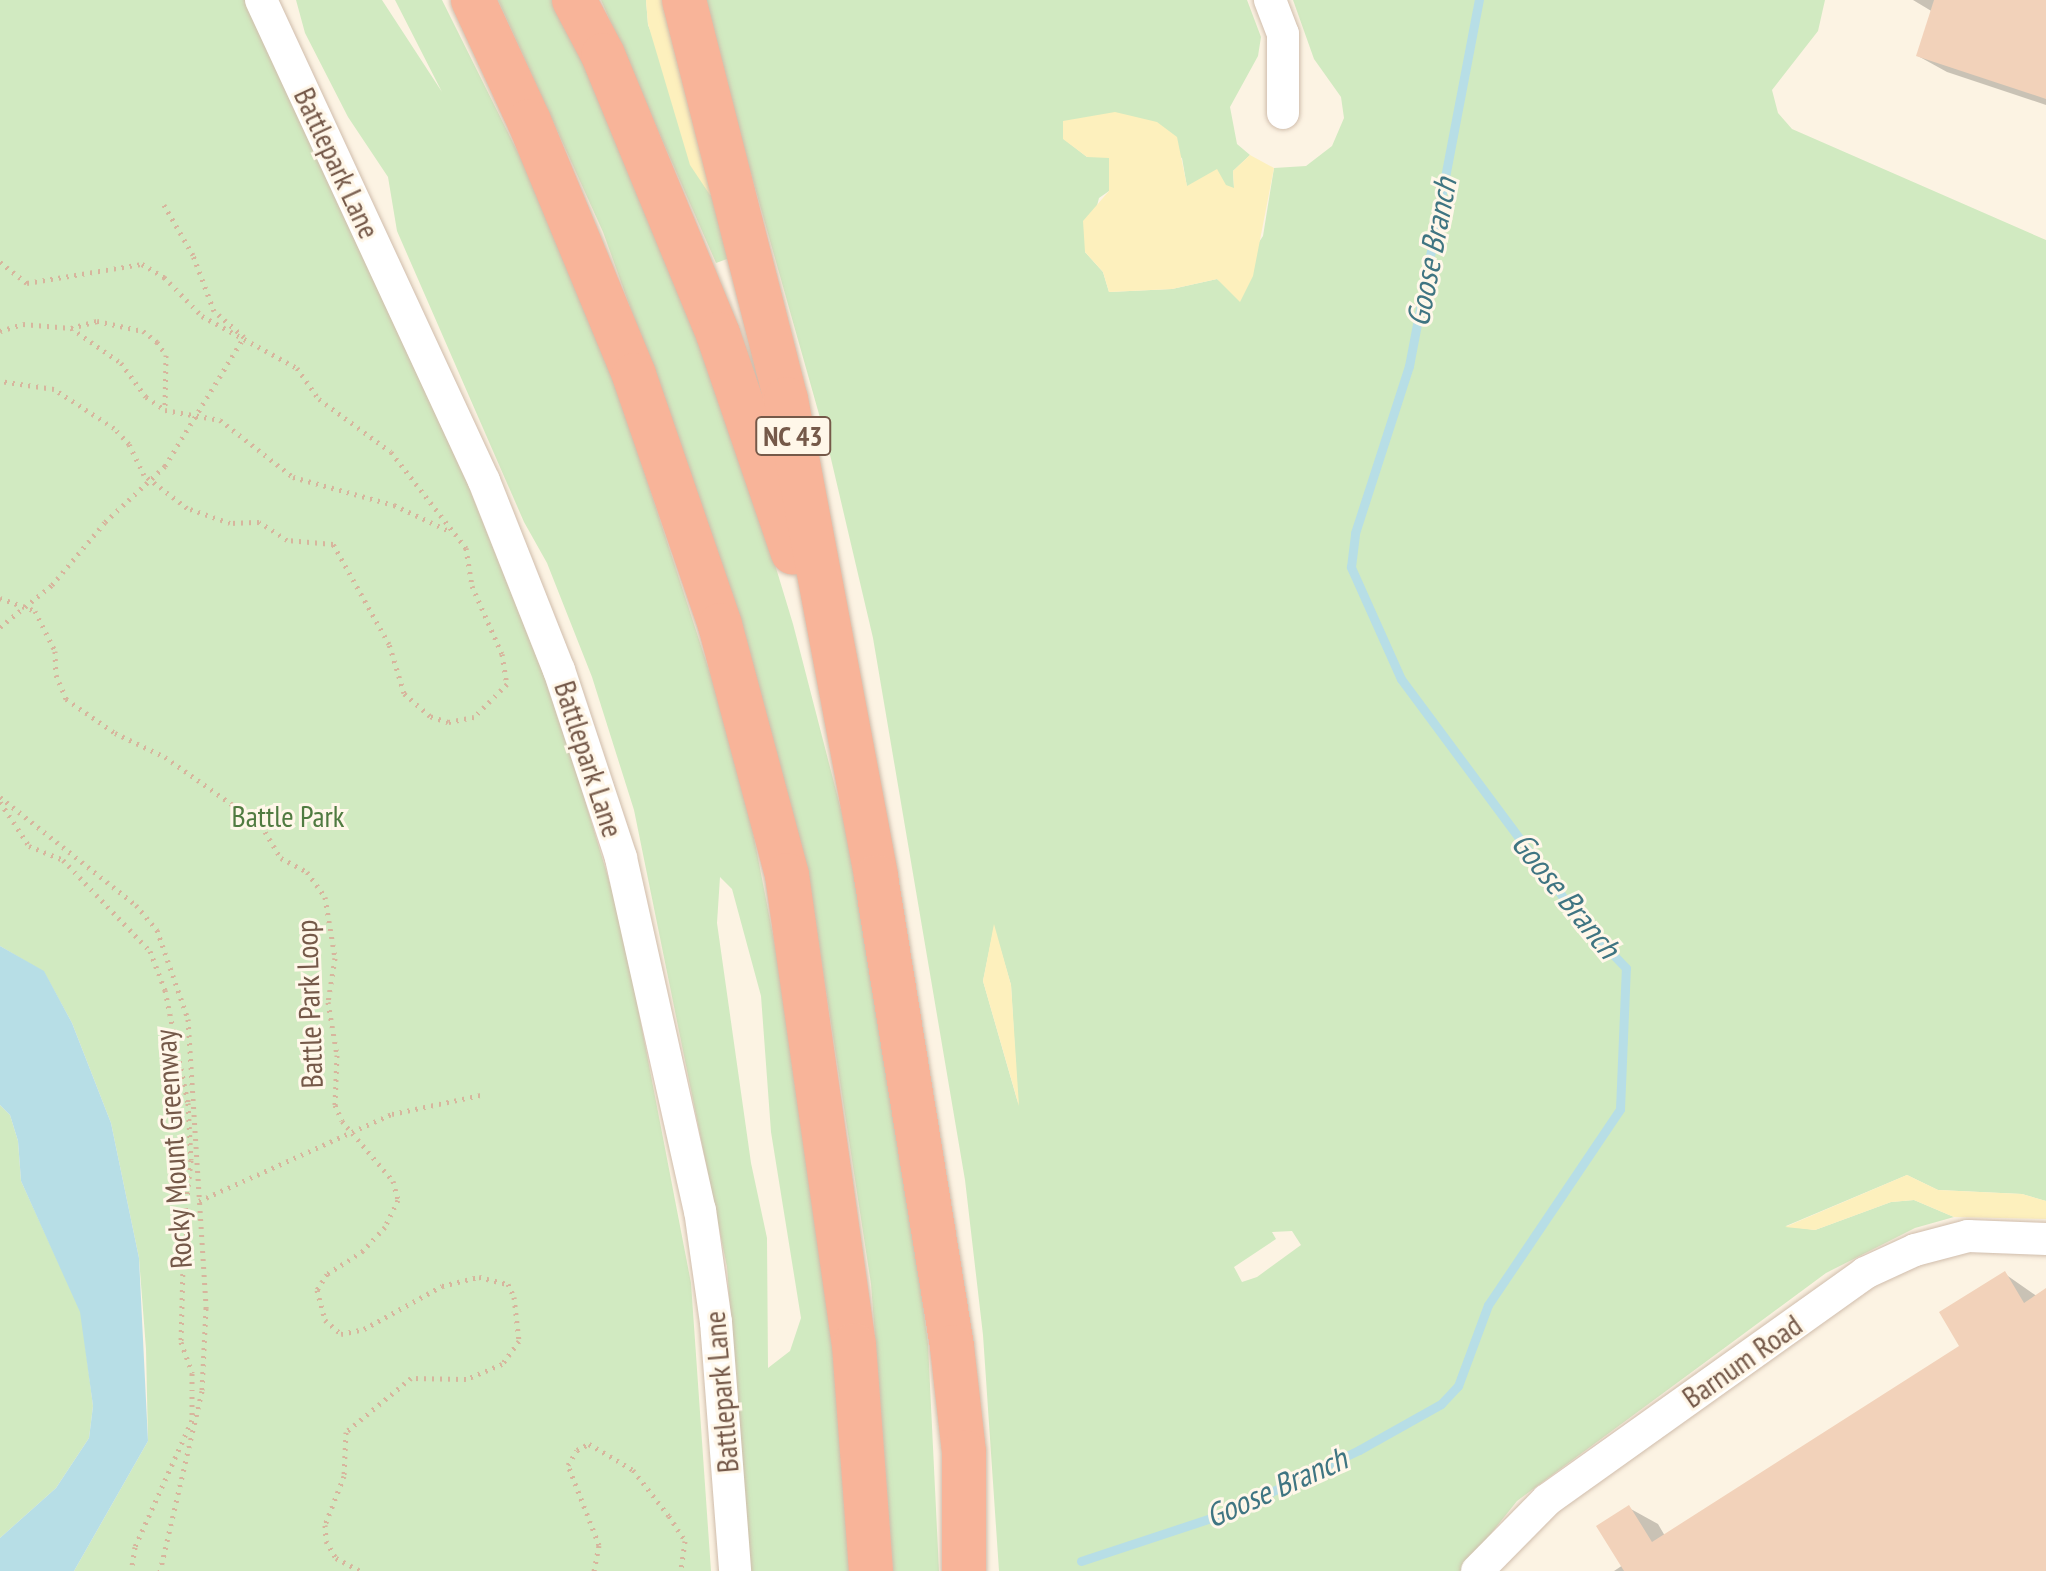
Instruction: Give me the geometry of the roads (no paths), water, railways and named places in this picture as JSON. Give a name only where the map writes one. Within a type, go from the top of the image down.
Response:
[{"type":"highway","points":[[473,0],[529,121],[634,375],[720,625],[787,875],[854,1345],[871,1571]]},
{"type":"highway","points":[[574,0],[603,55],[718,334],[799,571],[876,877],[952,1347],[964,1452],[964,1571]]},
{"type":"highway","name":"NC 43","points":[[684,0],[786,399],[876,877]]},
{"type":"street","name":"Battlepark Lane","points":[[261,0],[484,481],[559,670],[621,858],[700,1210],[716,1322],[735,1571]]},
{"type":"street","points":[[1270,0],[1283,34],[1283,113]]},
{"type":"street","name":"Barnum Road","points":[[1477,1571],[1547,1500],[1865,1273],[1915,1250],[1968,1236],[2046,1239]]},
{"type":"water","points":[[0,946],[44,971],[72,1023],[111,1123],[139,1258],[148,1441],[74,1571],[0,1571],[0,1538],[56,1488],[89,1438],[93,1406],[80,1312],[21,1181],[18,1141],[10,1115],[0,1105]]},
{"type":"waterway","name":"Goose Branch","points":[[1081,1561],[1229,1512],[1359,1450],[1441,1404],[1458,1386],[1488,1305],[1620,1109],[1626,968],[1580,920],[1401,679],[1351,567],[1355,533],[1409,366],[1479,0]]},
{"type":"park label","name":"Battle Park","points":[[288,816]]}]
